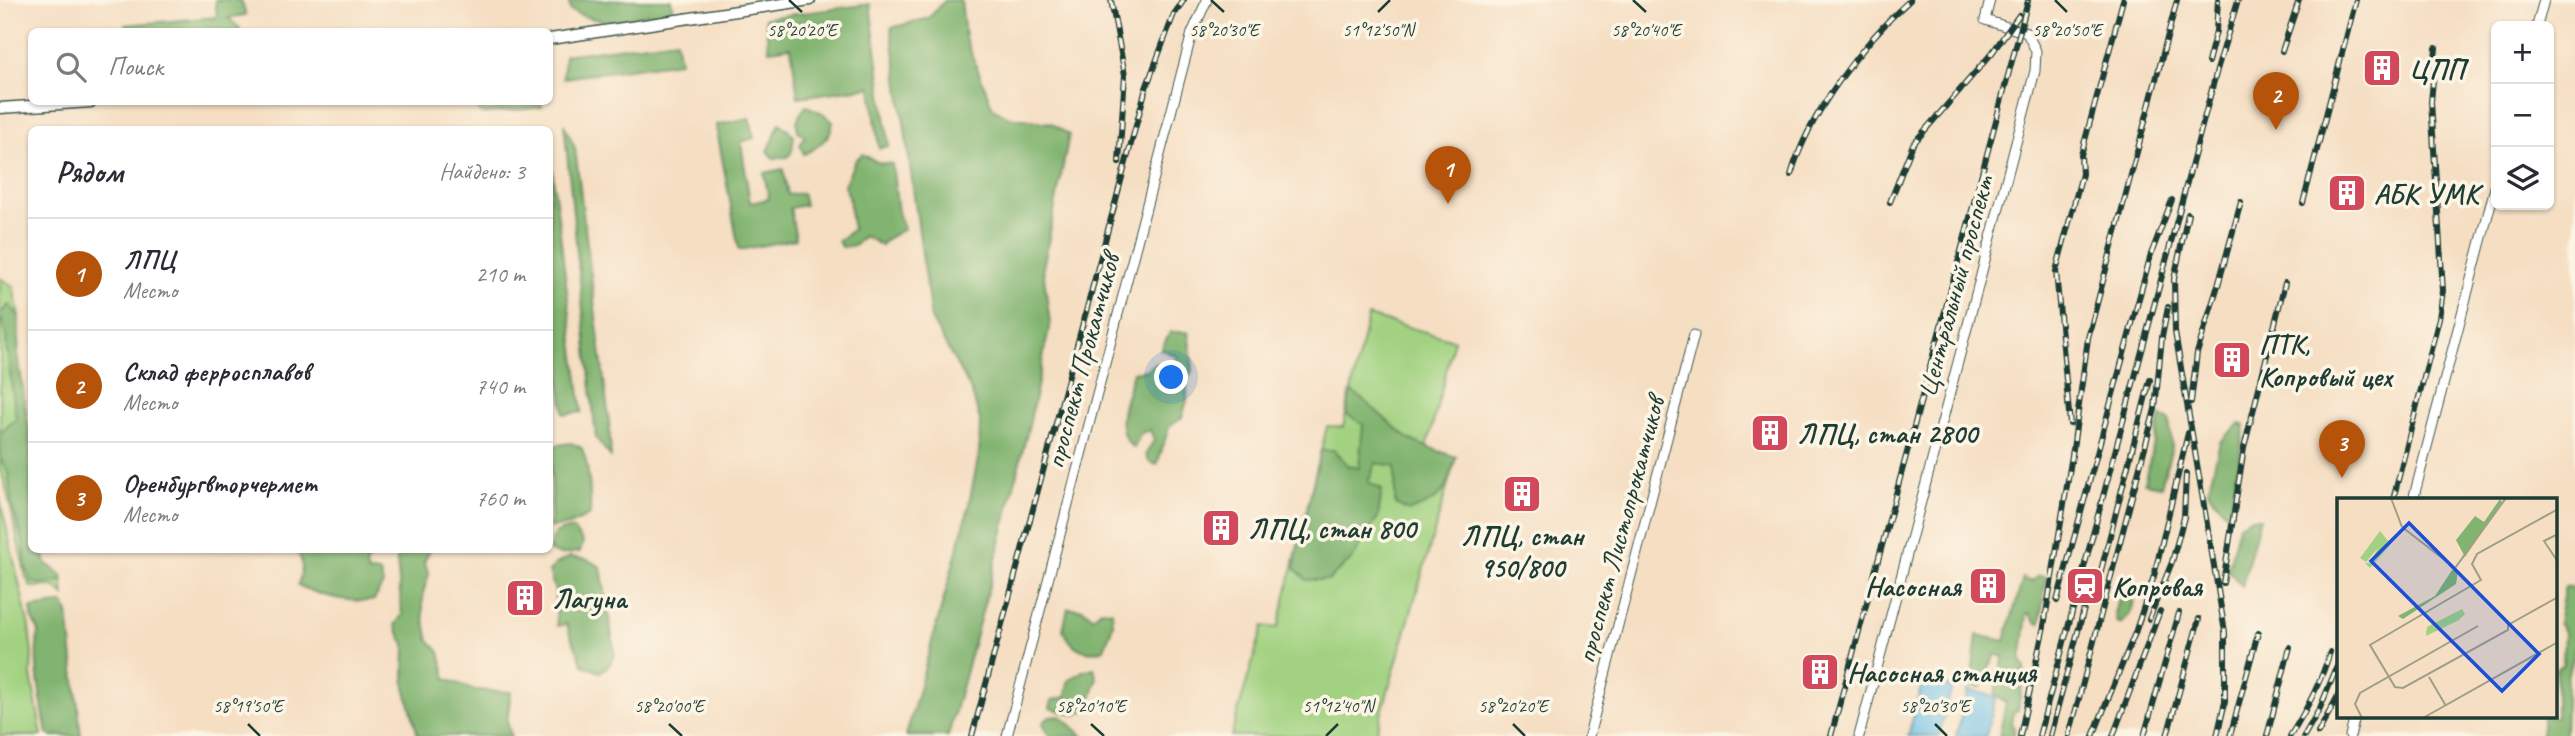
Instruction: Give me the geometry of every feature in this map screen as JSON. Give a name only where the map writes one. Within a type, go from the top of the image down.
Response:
[{"type":"street","points":[[553,39],[810,0]]},
{"type":"street","name":"проспект Прокатчиков","points":[[1007,736],[1188,46],[1207,0]]},
{"type":"street","name":"Центральный проспект","points":[[1859,736],[2035,71],[2036,51],[2027,33],[1985,20],[1990,0]]},
{"type":"street","points":[[2539,21],[2544,0]]},
{"type":"street","points":[[0,108],[46,105]]},
{"type":"street","points":[[2414,498],[2491,203]]},
{"type":"street","name":"проспект Листопрокатчиков","points":[[1589,736],[1694,335]]},
{"type":"street","points":[[2350,736],[2355,718]]},
{"type":"green space","points":[[215,0],[241,0],[246,15],[228,18],[240,28],[124,28],[125,25],[217,17]]},
{"type":"green space","points":[[569,0],[671,0],[673,10],[627,19],[602,20],[570,10]]},
{"type":"green space","points":[[945,0],[961,0],[965,37],[993,108],[1009,117],[1051,123],[1069,135],[1043,268],[1050,324],[1030,421],[992,575],[948,736],[906,736],[967,514],[979,454],[980,420],[971,390],[931,319],[891,28],[929,18]]},
{"type":"green space","points":[[870,4],[889,146],[879,148],[871,87],[798,97],[791,47],[769,50],[765,18]]},
{"type":"green space","points":[[676,40],[680,62],[563,78],[565,55]]},
{"type":"green space","points":[[477,105],[542,105],[542,107],[481,114]]},
{"type":"green space","points":[[806,106],[823,113],[833,122],[823,141],[804,154],[800,145],[805,136],[798,131],[797,121]]},
{"type":"green space","points":[[750,118],[754,138],[741,142],[750,203],[769,199],[764,173],[783,169],[788,195],[802,193],[805,205],[790,208],[796,239],[739,250],[716,125]]},
{"type":"green space","points":[[780,123],[794,136],[792,151],[788,157],[773,158],[767,151]]},
{"type":"green space","points":[[564,124],[575,148],[609,420],[611,457],[596,438]]},
{"type":"green space","points":[[862,154],[879,163],[892,164],[898,212],[904,229],[881,245],[864,236],[854,246],[841,247],[838,241],[853,229],[844,185],[855,161]]},
{"type":"green space","points":[[553,177],[582,412],[564,414],[553,324]]},
{"type":"green space","points":[[0,278],[13,286],[19,316],[18,355],[28,428],[28,553],[42,553],[45,566],[62,575],[64,595],[54,586],[31,587],[26,577],[0,470]]},
{"type":"green space","points":[[9,305],[19,316],[18,355],[28,425],[28,553],[42,553],[46,563],[62,575],[62,581],[43,584],[32,582],[25,566],[24,544],[12,506],[8,472],[0,458],[0,433],[16,419],[6,335],[0,313]]},
{"type":"green space","points":[[1368,316],[1454,340],[1427,447],[1456,457],[1375,736],[1231,736],[1263,626],[1278,628],[1327,426],[1343,427]]},
{"type":"green space","points":[[1170,332],[1188,332],[1193,369],[1187,380],[1187,400],[1182,418],[1169,427],[1157,465],[1149,462],[1146,454],[1154,440],[1150,430],[1141,433],[1134,448],[1123,432],[1122,412],[1133,372],[1146,370],[1155,363],[1169,371],[1177,356],[1161,350]]},
{"type":"green space","points":[[1351,391],[1408,438],[1425,447],[1456,457],[1446,486],[1437,498],[1409,511],[1395,504],[1395,466],[1376,463],[1368,483],[1382,489],[1378,517],[1352,559],[1329,580],[1307,580],[1295,569],[1296,555],[1321,450],[1334,450],[1349,466],[1359,468],[1363,424],[1346,414]]},
{"type":"green space","points":[[2161,416],[2169,420],[2172,447],[2161,486],[2144,483]]},
{"type":"green space","points":[[2239,424],[2245,425],[2229,516],[2208,492],[2220,442]]},
{"type":"green space","points":[[571,443],[582,448],[589,482],[590,515],[569,525],[553,528],[553,448]]},
{"type":"green space","points":[[0,499],[29,627],[31,675],[42,736],[0,736]]},
{"type":"green space","points":[[2250,518],[2260,518],[2242,586],[2228,570],[2239,525]]},
{"type":"green space","points":[[573,529],[583,542],[580,552],[553,552],[555,534]]},
{"type":"green space","points":[[298,553],[370,553],[366,566],[368,572],[380,573],[383,584],[374,600],[369,601],[333,598],[315,593],[298,585],[301,561]]},
{"type":"green space","points":[[396,553],[428,553],[424,562],[429,574],[423,593],[423,614],[429,640],[440,652],[446,679],[475,690],[511,692],[507,721],[511,736],[418,736],[404,683],[405,645],[395,625],[402,615]]},
{"type":"green space","points":[[570,557],[588,560],[601,567],[615,655],[610,664],[600,672],[583,665],[567,624],[557,626],[555,591],[549,571]]},
{"type":"green space","points":[[2131,574],[2134,587],[2133,606],[2127,618],[2122,623],[2117,623],[2115,614],[2125,575]]},
{"type":"green space","points":[[2039,576],[2046,577],[2040,624],[2027,614],[2021,661],[2025,668],[2018,710],[2013,713],[2011,723],[2014,736],[1999,736],[2006,703],[1995,694],[2004,656],[1995,655],[1980,688],[1971,686],[1977,635],[2005,641],[2023,578],[2031,582]]},
{"type":"green space","points":[[2565,586],[2575,588],[2575,648],[2567,677],[2565,736],[2541,736],[2543,718],[2558,718],[2558,668],[2563,664],[2564,632],[2558,623]]},
{"type":"green space","points":[[64,603],[68,613],[81,736],[47,734],[38,682],[39,631],[33,621],[31,608]]},
{"type":"green space","points":[[1068,608],[1083,609],[1093,617],[1101,610],[1112,611],[1113,625],[1104,649],[1085,651],[1070,641],[1063,630]]},
{"type":"green space","points":[[1094,668],[1097,679],[1087,710],[1075,715],[1050,708],[1052,700],[1066,697],[1068,681],[1083,671]]},
{"type":"green space","points":[[1061,716],[1083,736],[1049,736],[1043,723],[1049,717]]},
{"type":"water","points":[[1923,679],[1952,687],[1939,736],[1908,736]]},
{"type":"water","points":[[1968,690],[1996,697],[1986,736],[1956,736]]},
{"type":"railway","points":[[1111,0],[1125,75],[1119,162]]},
{"type":"railway","points":[[972,736],[1146,88],[1174,14],[1184,0]]},
{"type":"railway","points":[[1791,175],[1810,128],[1839,81],[1874,37],[1910,0]]},
{"type":"railway","points":[[2070,424],[2056,271],[2082,174],[2081,155],[2123,0]]},
{"type":"railway","points":[[2020,736],[2044,626],[2088,338],[2177,0]]},
{"type":"railway","points":[[2208,62],[2216,31],[2218,0]]},
{"type":"railway","points":[[2039,736],[2238,0]]},
{"type":"railway","points":[[2282,51],[2299,0]]},
{"type":"railway","points":[[2303,203],[2356,0]]},
{"type":"railway","points":[[1831,736],[2028,1]]},
{"type":"railway","points":[[1890,202],[1913,144],[1992,53],[2019,15]]},
{"type":"railway","points":[[2394,498],[2439,318],[2443,291],[2431,102],[2436,48]]},
{"type":"railway","points":[[2057,601],[2151,254],[2172,200]]},
{"type":"railway","points":[[2191,402],[2197,353],[2241,202]]},
{"type":"railway","points":[[2188,214],[2174,279],[2175,332],[2225,632],[2225,702],[2217,736]]},
{"type":"railway","points":[[2223,583],[2244,448],[2285,283]]},
{"type":"railway","points":[[2069,736],[2155,409],[2162,337],[2168,307]]},
{"type":"railway","points":[[2096,590],[2150,380]]},
{"type":"railway","points":[[2093,736],[2135,633],[2154,576],[2188,433]]},
{"type":"railway","points":[[2149,619],[2172,562],[2184,517],[2186,474]]},
{"type":"railway","points":[[2050,736],[2092,579]]},
{"type":"railway","points":[[2113,736],[2160,611]]},
{"type":"railway","points":[[2144,736],[2179,613]]},
{"type":"railway","points":[[2167,736],[2199,619]]},
{"type":"railway","points":[[2230,736],[2258,633]]},
{"type":"railway","points":[[2267,736],[2290,647]]},
{"type":"railway","points":[[2290,736],[2313,695],[2330,652]]},
{"type":"railway","points":[[2304,736],[2320,708],[2337,667]]},
{"type":"railway","points":[[2318,733],[2337,698]]},
{"type":"place","name":"ЦПП","points":[[2382,68]]},
{"type":"place","name":"Склад ферросплавов","points":[[2276,130]]},
{"type":"place","name":"АБК УМК","points":[[2347,193]]},
{"type":"place","name":"ЛПЦ","points":[[1448,204]]},
{"type":"place","name":"ПТК, Копровый цех","points":[[2232,360]]},
{"type":"place","name":"ЛПЦ, стан 2800","points":[[1770,433]]},
{"type":"place","name":"Оренбургвторчермет","points":[[2342,478]]},
{"type":"place","name":"ЛПЦ, стан 950/800","points":[[1522,494]]},
{"type":"place","name":"ЛПЦ, стан 800","points":[[1221,528]]},
{"type":"place","name":"Насосная","points":[[1988,586]]},
{"type":"place","name":"Копровая","points":[[2085,586]]},
{"type":"place","name":"Лагуна","points":[[525,598]]},
{"type":"place","name":"Насосная станция","points":[[1820,672]]}]
